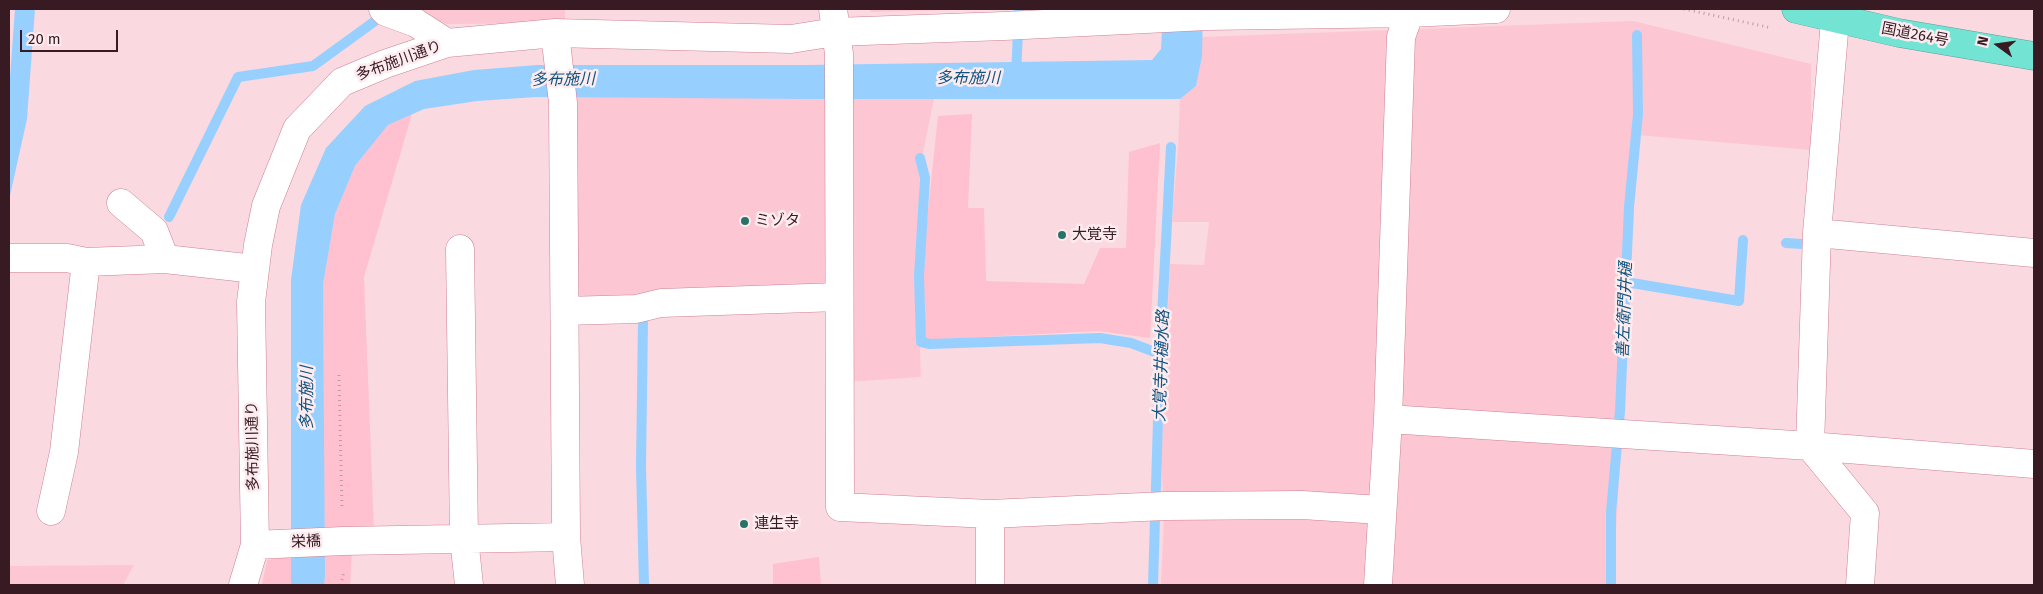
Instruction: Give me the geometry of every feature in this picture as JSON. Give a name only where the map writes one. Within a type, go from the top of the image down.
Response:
[{"type":"highway","name":"国道264号","points":[[1796,9],[1835,13],[1900,33],[2034,56]]},
{"type":"street","points":[[383,9],[386,12],[416,23],[447,43]]},
{"type":"street","name":"多布施川通り","points":[[243,585],[268,544],[251,302],[266,206],[296,129],[342,82],[385,64],[447,43],[556,45],[791,39],[836,32],[1004,26],[1150,16],[1496,9]]},
{"type":"street","points":[[1378,585],[1388,419],[1401,37],[1410,11]]},
{"type":"street","points":[[1835,13],[1817,233],[1810,446],[1866,513],[1860,585]]},
{"type":"street","points":[[836,32],[840,507],[990,514],[1152,506],[1302,505],[1382,510]]},
{"type":"street","points":[[556,45],[563,103],[566,538],[570,585]]},
{"type":"street","points":[[121,204],[154,231],[164,259]]},
{"type":"street","points":[[1817,233],[2034,253]]},
{"type":"street","points":[[460,249],[464,538],[469,585]]},
{"type":"street","points":[[9,258],[67,258],[86,262],[164,259],[255,269]]},
{"type":"street","points":[[51,511],[64,452],[86,262]]},
{"type":"street","points":[[565,311],[636,309],[661,303],[839,297]]},
{"type":"street","points":[[1388,419],[1810,446],[2034,464]]},
{"type":"street","points":[[990,514],[990,585]]},
{"type":"street","name":"栄橋","points":[[268,544],[464,538],[566,538]]},
{"type":"path","points":[[1684,9],[1778,30]]},
{"type":"path","points":[[337,541],[339,375]]},
{"type":"shaded area","points":[[403,9],[565,9],[565,23],[447,24]]},
{"type":"shaded area","points":[[869,9],[990,9],[871,12]]},
{"type":"shaded area","points":[[1633,21],[1811,64],[1811,150],[1638,135],[1613,585],[1161,585],[1164,514],[1161,460],[1170,264],[1204,265],[1209,222],[1172,222],[1180,99],[1196,86],[1202,57],[1202,37]]},
{"type":"shaded area","name":"ミゾタ","points":[[572,97],[934,99],[920,167],[917,275],[921,377],[845,382],[846,303],[571,303]]},
{"type":"shaded area","points":[[412,114],[364,277],[374,530],[352,551],[350,585],[324,585],[323,285],[335,214],[355,166],[388,125]]},
{"type":"shaded area","points":[[972,114],[968,208],[984,208],[986,281],[1084,284],[1100,248],[1126,248],[1129,152],[1160,143],[1150,338],[1098,331],[925,340],[922,268],[938,116]]},
{"type":"shaded area","points":[[292,556],[291,585],[262,585],[267,560]]},
{"type":"shaded area","points":[[819,557],[821,585],[773,585],[773,564]]},
{"type":"shaded area","points":[[134,565],[123,585],[9,585],[9,566]]},
{"type":"water","points":[[15,9],[35,9],[27,119],[9,200],[9,91]]},
{"type":"water","name":"多布施川","points":[[1163,9],[1203,9],[1202,57],[1196,86],[1180,99],[536,97],[477,101],[424,109],[388,125],[355,166],[335,214],[323,285],[324,585],[291,585],[291,280],[301,205],[326,148],[365,106],[415,81],[474,70],[537,65],[806,65],[1152,60],[1161,49]]},
{"type":"waterway","points":[[1016,75],[1019,9]]},
{"type":"waterway","points":[[169,217],[238,77],[313,66],[375,21]]},
{"type":"waterway","name":"善左衛門井樋","points":[[1611,585],[1611,512],[1620,411],[1629,207],[1638,114],[1637,35]]},
{"type":"waterway","name":"大覚寺井樋水路","points":[[1153,585],[1160,354],[1171,147]]},
{"type":"waterway","points":[[920,158],[925,178],[919,276],[921,342],[930,344],[1100,338],[1131,343],[1160,354]]},
{"type":"waterway","points":[[1626,282],[1739,301],[1743,240]]},
{"type":"waterway","points":[[1786,243],[1802,244]]},
{"type":"waterway","points":[[643,320],[641,467],[644,585]]},
{"type":"place","name":"ミゾタ","points":[[745,221]]},
{"type":"place","name":"大覚寺","points":[[1062,235]]},
{"type":"place","name":"連生寺","points":[[744,524]]}]
